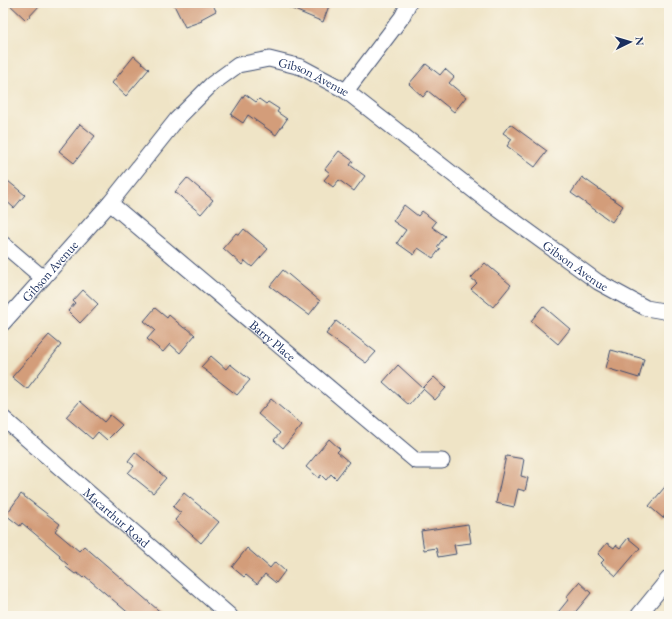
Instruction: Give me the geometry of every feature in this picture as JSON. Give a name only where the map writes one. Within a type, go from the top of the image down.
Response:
[{"type":"street","points":[[346,91],[402,17],[409,3]]},
{"type":"street","name":"Gibson Avenue","points":[[3,323],[110,203],[177,119],[212,84],[238,65],[269,59],[301,67],[346,91],[497,208],[598,282],[646,308],[669,312]]},
{"type":"street","name":"Barry Place","points":[[110,203],[416,461],[442,462]]},
{"type":"street","points":[[3,244],[43,278]]},
{"type":"street","name":"Macarthur Road","points":[[3,418],[230,616]]},
{"type":"street","points":[[638,616],[667,586]]},
{"type":"building","points":[[8,3],[42,3],[26,20]]},
{"type":"building","points":[[173,3],[212,3],[216,11],[201,19],[202,21],[185,27]]},
{"type":"building","points":[[278,3],[330,3],[323,22]]},
{"type":"building","points":[[134,56],[149,69],[126,96],[112,83]]},
{"type":"building","points":[[426,64],[440,75],[445,69],[454,77],[449,83],[466,97],[454,112],[428,91],[423,97],[409,84]]},
{"type":"building","points":[[245,94],[256,102],[259,99],[266,104],[268,102],[279,109],[277,112],[287,119],[276,135],[248,115],[243,123],[231,115]]},
{"type":"building","points":[[80,124],[95,136],[74,163],[59,151]]},
{"type":"building","points":[[510,124],[547,151],[535,167],[507,146],[512,139],[503,133]]},
{"type":"building","points":[[339,151],[353,161],[350,165],[365,176],[354,191],[339,180],[333,187],[324,180],[330,173],[325,169]]},
{"type":"building","points":[[3,177],[25,195],[14,208],[3,198]]},
{"type":"building","points":[[582,177],[623,206],[612,222],[571,193]]},
{"type":"building","points":[[187,178],[213,200],[201,214],[175,192]]},
{"type":"building","points":[[404,205],[418,216],[422,211],[436,222],[432,227],[445,236],[437,247],[440,249],[433,258],[418,248],[414,255],[397,243],[406,230],[393,221]]},
{"type":"building","points":[[244,229],[268,249],[252,267],[245,261],[242,265],[223,248],[236,233],[239,235]]},
{"type":"building","points":[[485,263],[511,285],[493,307],[471,289],[477,283],[471,278]]},
{"type":"building","points":[[283,270],[320,301],[309,315],[270,286]]},
{"type":"building","points":[[83,290],[98,304],[80,323],[68,311],[75,303],[73,301]]},
{"type":"building","points":[[543,306],[570,329],[558,344],[531,321]]},
{"type":"building","points":[[155,308],[167,318],[169,315],[195,335],[180,353],[170,344],[163,352],[147,339],[155,330],[144,321]]},
{"type":"building","points":[[336,321],[376,352],[366,363],[326,334]]},
{"type":"building","points":[[49,335],[61,345],[27,389],[12,377]]},
{"type":"building","points":[[611,350],[644,359],[639,378],[606,368]]},
{"type":"building","points":[[211,356],[226,369],[230,364],[250,380],[237,395],[201,367]]},
{"type":"building","points":[[398,365],[423,388],[434,377],[446,388],[435,400],[423,389],[409,405],[383,382]]},
{"type":"building","points":[[271,399],[302,425],[283,448],[274,440],[280,433],[258,414]]},
{"type":"building","points":[[80,401],[104,422],[110,415],[122,425],[107,440],[98,432],[92,439],[66,417]]},
{"type":"building","points":[[329,439],[340,449],[337,452],[349,462],[336,479],[331,474],[326,480],[321,475],[319,478],[306,467]]},
{"type":"building","points":[[135,452],[166,478],[153,493],[128,473],[134,466],[128,461]]},
{"type":"building","points":[[506,456],[524,459],[521,476],[528,478],[525,491],[518,489],[514,507],[496,503]]},
{"type":"building","points":[[669,482],[669,510],[663,518],[649,506]]},
{"type":"building","points":[[184,493],[219,522],[201,543],[175,520],[181,513],[173,507]]},
{"type":"building","points":[[21,494],[60,524],[55,531],[79,551],[84,546],[165,616],[132,616],[85,576],[83,578],[66,567],[68,565],[59,557],[60,555],[22,523],[20,526],[6,515]]},
{"type":"building","points":[[468,524],[471,543],[454,545],[456,554],[438,557],[436,548],[424,550],[421,531]]},
{"type":"building","points":[[628,538],[640,548],[616,576],[601,563],[604,560],[598,554],[607,543],[614,548],[616,545],[620,548]]},
{"type":"building","points":[[247,548],[270,568],[275,562],[285,571],[276,583],[265,574],[257,584],[246,575],[244,577],[232,567]]},
{"type":"building","points":[[579,582],[591,593],[572,616],[555,616],[568,600],[567,596]]}]
